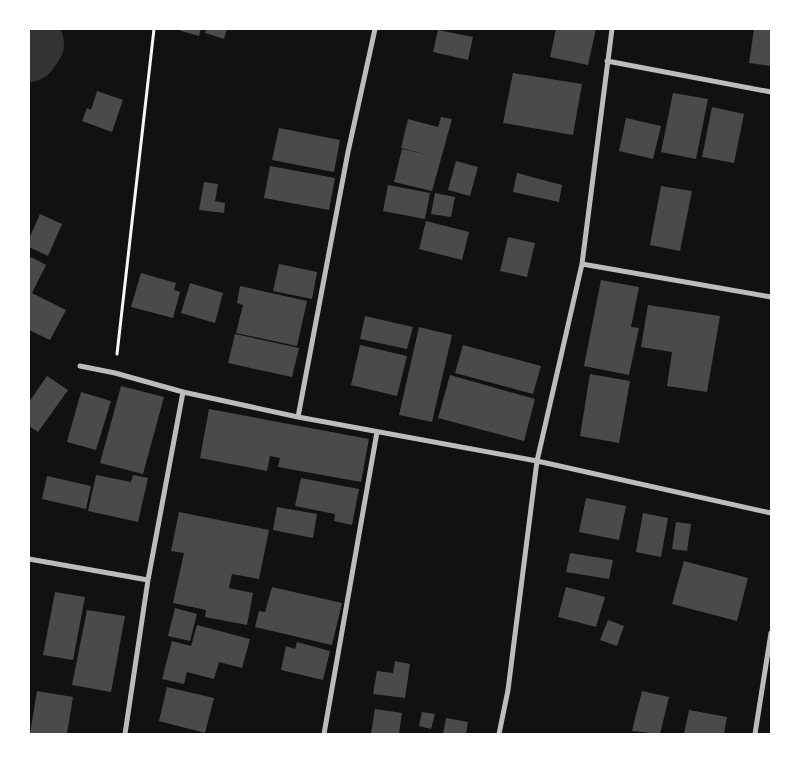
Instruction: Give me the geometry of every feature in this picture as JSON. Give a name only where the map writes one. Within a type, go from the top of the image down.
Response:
[{"type":"street","points":[[298,417],[348,152],[375,29]]},
{"type":"street","points":[[499,734],[508,690],[537,461],[582,264],[612,29]]},
{"type":"street","points":[[607,61],[771,92]]},
{"type":"street","points":[[582,264],[771,298]]},
{"type":"street","points":[[80,366],[115,373],[183,392],[298,417],[537,461],[771,513]]},
{"type":"street","points":[[125,734],[148,580],[183,392]]},
{"type":"street","points":[[324,734],[377,432]]},
{"type":"street","points":[[29,559],[148,580]]},
{"type":"street","points":[[755,734],[771,633]]},
{"type":"path","points":[[115,373],[154,29]]},
{"type":"building","points":[[181,29],[201,29],[199,36],[181,31]]},
{"type":"building","points":[[206,29],[227,29],[224,39],[205,33]]},
{"type":"building","points":[[556,29],[596,29],[588,65],[550,57]]},
{"type":"building","points":[[754,29],[771,29],[771,66],[749,63]]},
{"type":"building","points":[[438,30],[473,37],[468,60],[433,52]]},
{"type":"building","points":[[513,73],[582,84],[573,135],[503,123]]},
{"type":"building","points":[[97,91],[123,100],[112,132],[82,121],[87,108],[91,110]]},
{"type":"building","points":[[673,93],[708,99],[696,159],[661,152]]},
{"type":"building","points":[[712,107],[744,114],[734,163],[702,157]]},
{"type":"building","points":[[441,117],[452,119],[432,191],[394,182],[402,149],[429,155],[401,148],[408,119],[438,127]]},
{"type":"building","points":[[626,118],[661,126],[653,159],[619,151]]},
{"type":"building","points":[[279,128],[340,140],[334,172],[272,160]]},
{"type":"building","points":[[456,161],[478,167],[470,196],[448,190]]},
{"type":"building","points":[[270,166],[335,178],[329,210],[264,198]]},
{"type":"building","points":[[517,173],[562,185],[559,202],[513,192]]},
{"type":"building","points":[[204,182],[218,184],[215,201],[225,203],[224,213],[199,210]]},
{"type":"building","points":[[388,185],[430,193],[425,219],[383,211]]},
{"type":"building","points":[[661,186],[692,191],[680,251],[650,245]]},
{"type":"building","points":[[435,193],[455,197],[451,217],[431,214]]},
{"type":"building","points":[[40,214],[62,224],[48,256],[29,247],[29,239]]},
{"type":"building","points":[[426,221],[469,232],[462,260],[419,249]]},
{"type":"building","points":[[508,237],[535,243],[527,277],[500,271]]},
{"type":"building","points":[[31,257],[46,265],[32,293],[66,310],[50,340],[29,330],[29,262]]},
{"type":"building","points":[[279,264],[317,272],[312,299],[273,291]]},
{"type":"building","points":[[141,273],[176,283],[174,290],[180,292],[173,318],[131,307]]},
{"type":"building","points":[[601,280],[639,287],[631,327],[639,328],[629,375],[584,366]]},
{"type":"building","points":[[190,283],[223,293],[215,323],[181,313]]},
{"type":"building","points":[[240,286],[307,301],[297,346],[236,333],[243,305],[237,303]]},
{"type":"building","points":[[648,305],[720,316],[707,392],[667,386],[672,352],[641,347]]},
{"type":"building","points":[[365,316],[413,327],[407,349],[360,339]]},
{"type":"building","points":[[419,327],[452,335],[432,422],[399,415]]},
{"type":"building","points":[[235,334],[299,348],[292,377],[228,363]]},
{"type":"building","points":[[360,345],[407,356],[397,396],[351,385]]},
{"type":"building","points":[[463,345],[541,366],[533,394],[455,373]]},
{"type":"building","points":[[590,374],[630,381],[619,443],[580,436]]},
{"type":"building","points":[[450,375],[535,399],[524,441],[438,418]]},
{"type":"building","points":[[47,376],[68,390],[38,432],[29,426],[29,402]]},
{"type":"building","points":[[121,386],[164,397],[143,474],[100,463]]},
{"type":"building","points":[[81,392],[111,401],[96,450],[67,442]]},
{"type":"building","points":[[209,409],[369,439],[361,482],[278,467],[280,458],[270,456],[267,471],[200,458]]},
{"type":"building","points":[[96,475],[131,482],[133,475],[148,478],[138,522],[88,511]]},
{"type":"building","points":[[47,476],[91,486],[86,509],[42,499]]},
{"type":"building","points":[[301,478],[359,489],[352,525],[334,521],[335,514],[295,506]]},
{"type":"building","points":[[586,498],[626,506],[619,540],[579,532]]},
{"type":"building","points":[[277,507],[317,514],[313,538],[273,530]]},
{"type":"building","points":[[179,512],[269,530],[259,579],[232,574],[229,588],[253,593],[247,625],[205,617],[206,610],[173,603],[184,553],[171,551]]},
{"type":"building","points":[[643,513],[668,518],[661,557],[636,552]]},
{"type":"building","points":[[676,522],[691,524],[687,551],[672,549]]},
{"type":"building","points":[[570,553],[613,560],[609,579],[566,572]]},
{"type":"building","points":[[684,561],[748,578],[737,621],[672,604]]},
{"type":"building","points":[[272,587],[342,603],[332,645],[255,627],[259,611],[265,612]]},
{"type":"building","points":[[566,587],[605,597],[596,627],[558,617]]},
{"type":"building","points":[[55,592],[85,597],[73,660],[43,655]]},
{"type":"building","points":[[175,608],[197,614],[190,641],[168,636]]},
{"type":"building","points":[[87,610],[125,616],[111,692],[72,685]]},
{"type":"building","points":[[608,620],[624,626],[617,646],[600,640]]},
{"type":"building","points":[[197,625],[250,639],[242,668],[219,662],[214,679],[187,672],[184,684],[162,679],[172,641],[191,646]]},
{"type":"building","points":[[297,642],[330,651],[323,680],[281,670],[286,646],[295,649]]},
{"type":"building","points":[[395,661],[410,664],[405,698],[373,694],[377,671],[393,673]]},
{"type":"building","points":[[167,687],[214,698],[205,733],[159,721]]},
{"type":"building","points":[[37,691],[73,697],[67,734],[30,734]]},
{"type":"building","points":[[642,691],[669,697],[660,734],[632,731]]},
{"type":"building","points":[[375,709],[402,713],[399,734],[371,734]]},
{"type":"building","points":[[689,710],[727,717],[724,734],[684,734]]},
{"type":"building","points":[[422,712],[435,714],[431,729],[419,726]]},
{"type":"building","points":[[446,718],[468,722],[466,734],[443,734]]},
{"type":"waterway","points":[[29,53],[35,44]]}]
